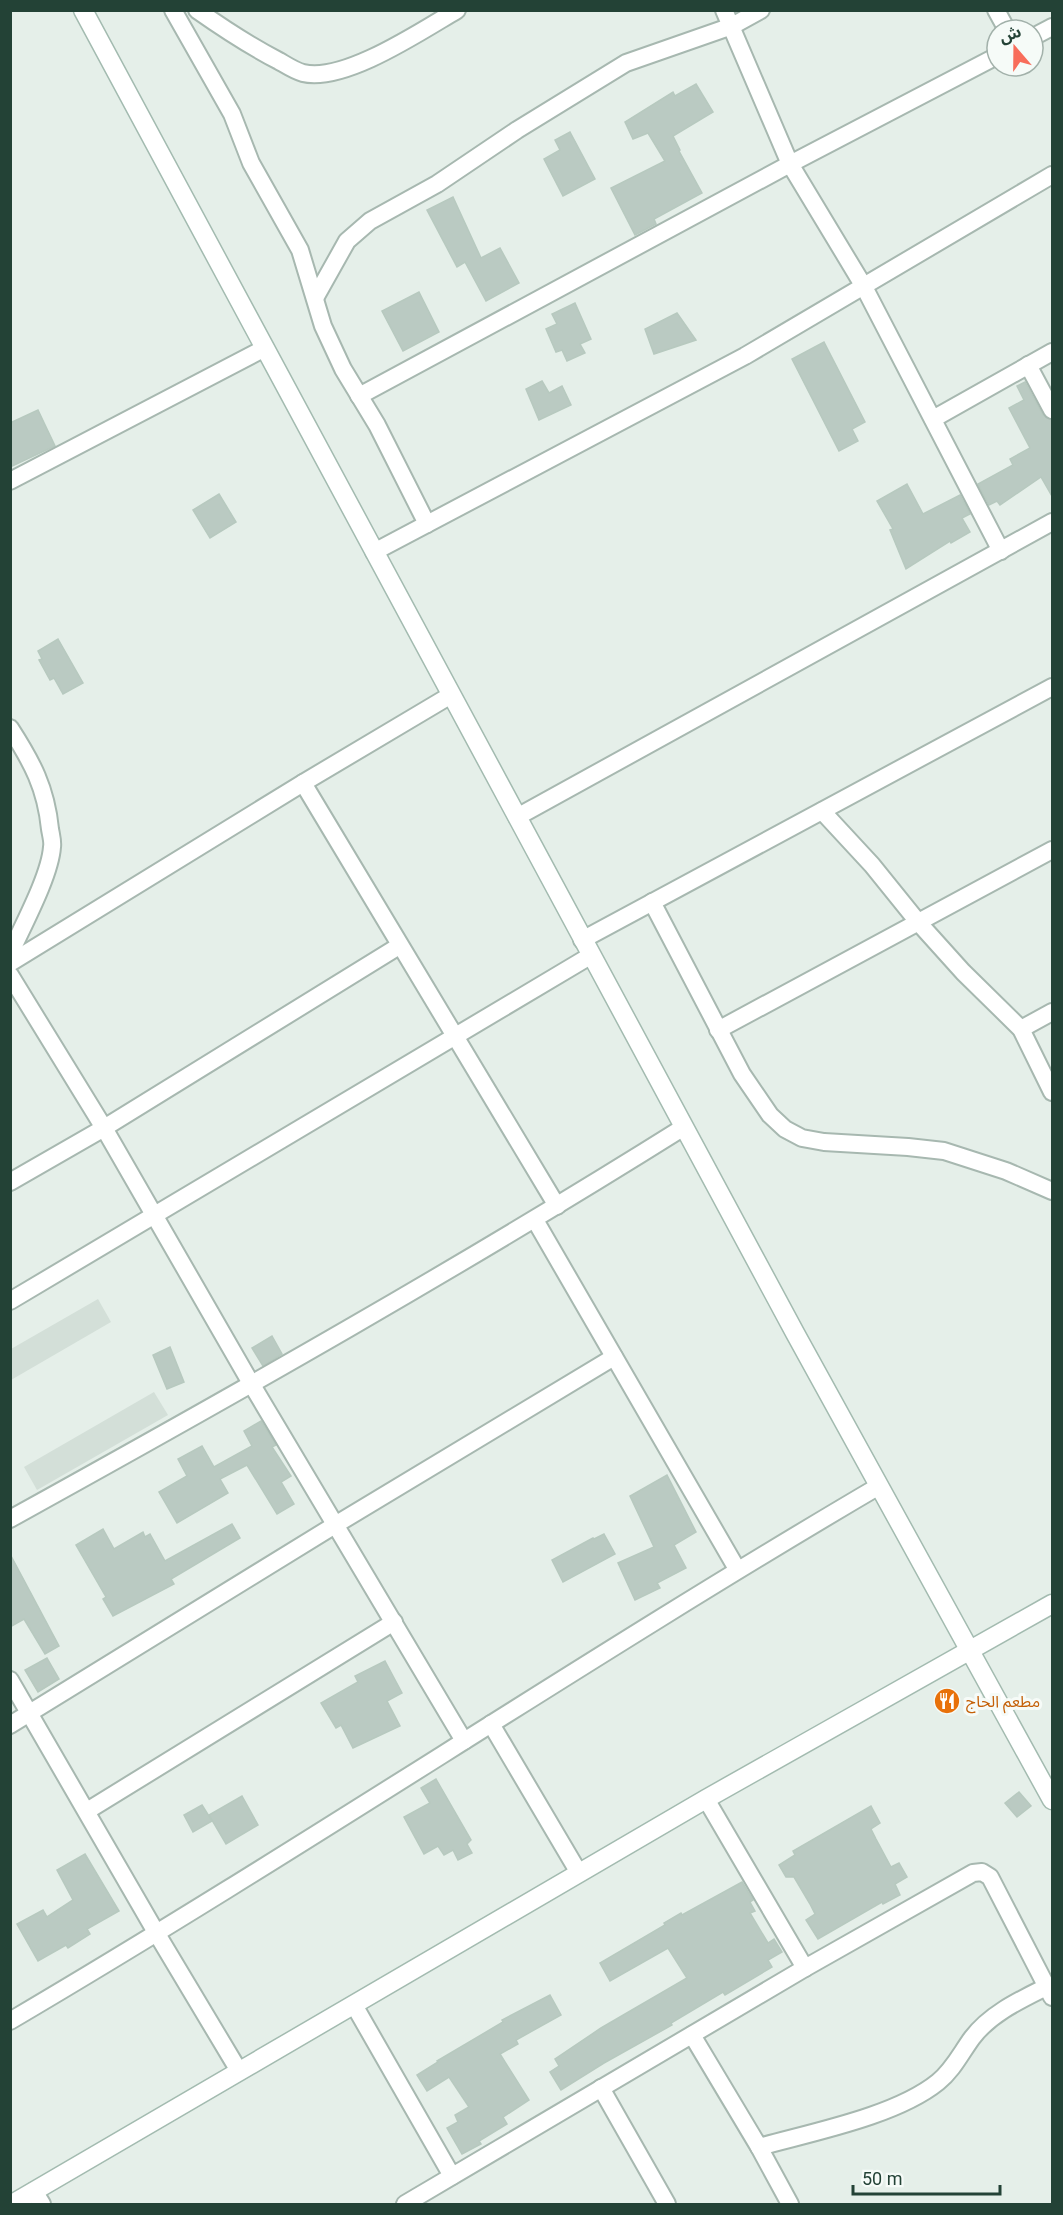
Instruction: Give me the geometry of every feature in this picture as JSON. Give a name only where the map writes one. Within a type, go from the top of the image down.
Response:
[{"type":"street","points":[[83,10],[586,948],[1053,1800]]},
{"type":"street","points":[[173,10],[232,114],[251,163],[300,250],[323,326],[343,369],[376,426],[426,524]]},
{"type":"street","points":[[197,10],[243,43],[303,73],[321,74],[349,68],[365,61],[458,10]]},
{"type":"street","points":[[724,10],[790,164],[864,285],[1001,551]]},
{"type":"street","points":[[315,298],[347,241],[370,220],[437,184],[517,130],[626,63],[732,26],[761,10]]},
{"type":"street","points":[[359,396],[790,164],[985,62]]},
{"type":"street","points":[[374,552],[745,356],[864,285],[1050,181]]},
{"type":"street","points":[[10,481],[265,348]]},
{"type":"street","points":[[933,419],[1053,352]]},
{"type":"street","points":[[1028,365],[1053,410]]},
{"type":"street","points":[[517,817],[1053,522]]},
{"type":"street","points":[[10,1301],[454,1036],[652,902],[1053,687]]},
{"type":"street","points":[[10,963],[451,695]]},
{"type":"street","points":[[10,728],[31,760],[41,783],[48,810],[52,847],[45,873],[10,954]]},
{"type":"street","points":[[303,783],[557,1206]]},
{"type":"street","points":[[822,811],[872,865],[918,922],[963,972],[1020,1029],[1053,1092]]},
{"type":"street","points":[[718,1030],[1053,850]]},
{"type":"street","points":[[652,902],[742,1074],[770,1115],[785,1129],[802,1138],[824,1142],[944,1151],[1006,1171],[1053,1191]]},
{"type":"street","points":[[10,1182],[104,1128],[399,946]]},
{"type":"street","points":[[10,975],[104,1128],[252,1385],[464,1741]]},
{"type":"street","points":[[1020,1029],[1053,1012]]},
{"type":"street","points":[[10,1519],[252,1385],[535,1220],[684,1127]]},
{"type":"street","points":[[535,1220],[737,1569]]},
{"type":"street","points":[[10,1725],[614,1357]]},
{"type":"street","points":[[10,2021],[157,1934],[737,1569],[879,1486]]},
{"type":"street","points":[[12,2205],[38,2198],[239,2071],[706,1799],[1053,1604]]},
{"type":"street","points":[[87,1811],[394,1622]]},
{"type":"street","points":[[10,1680],[239,2071]]},
{"type":"street","points":[[491,1724],[579,1874]]},
{"type":"street","points":[[706,1799],[805,1968]]},
{"type":"street","points":[[405,2205],[805,1968],[972,1873],[982,1872],[990,1876],[1049,1992],[1019,2001],[982,2026],[953,2066],[939,2081],[919,2095],[897,2106],[858,2120],[759,2147]]},
{"type":"street","points":[[354,2006],[452,2176]]},
{"type":"street","points":[[692,2035],[759,2147],[790,2205]]},
{"type":"street","points":[[601,2088],[667,2205]]},
{"type":"shaded area","points":[[98,1299],[111,1322],[11,1380],[11,1349]]},
{"type":"shaded area","points":[[154,1392],[168,1415],[37,1490],[24,1467]]},
{"type":"building","points":[[696,84],[713,112],[673,136],[702,193],[654,219],[656,224],[635,235],[611,188],[665,161],[648,133],[633,139],[625,122],[673,92],[675,96]]},
{"type":"building","points":[[570,132],[595,179],[563,196],[544,159],[560,150],[555,140]]},
{"type":"building","points":[[453,197],[481,258],[500,248],[519,283],[486,301],[465,262],[457,267],[427,210]]},
{"type":"building","points":[[419,292],[439,332],[403,351],[382,311]]},
{"type":"building","points":[[575,303],[591,339],[580,344],[585,353],[567,361],[562,350],[556,352],[546,329],[557,324],[552,314]]},
{"type":"building","points":[[677,313],[696,340],[654,354],[645,329]]},
{"type":"building","points":[[824,342],[865,422],[852,429],[858,441],[839,451],[792,359]]},
{"type":"building","points":[[542,381],[549,393],[562,386],[571,405],[539,420],[526,389]]},
{"type":"building","points":[[1025,382],[1043,415],[1053,420],[1053,498],[1041,477],[1000,505],[997,501],[989,505],[978,484],[1013,465],[1010,459],[1030,448],[1009,408],[1024,400],[1017,386]]},
{"type":"building","points":[[38,410],[55,446],[10,467],[10,423]]},
{"type":"building","points":[[907,484],[923,514],[960,495],[970,514],[962,518],[970,532],[951,543],[950,541],[906,569],[890,530],[893,529],[877,501]]},
{"type":"building","points":[[219,494],[236,522],[210,538],[193,510]]},
{"type":"building","points":[[58,639],[83,683],[63,694],[54,678],[50,680],[39,660],[42,659],[38,651]]},
{"type":"building","points":[[272,1336],[282,1354],[263,1366],[252,1348]]},
{"type":"building","points":[[170,1347],[184,1382],[167,1389],[153,1355]]},
{"type":"building","points":[[261,1421],[276,1445],[272,1447],[291,1476],[281,1482],[294,1504],[277,1514],[247,1465],[220,1479],[228,1493],[177,1523],[159,1492],[187,1476],[178,1459],[202,1446],[214,1467],[252,1446],[244,1431]]},
{"type":"building","points":[[667,1475],[696,1532],[674,1545],[686,1568],[657,1583],[660,1588],[635,1600],[618,1563],[654,1547],[630,1496]]},
{"type":"building","points":[[232,1524],[240,1538],[171,1579],[174,1584],[113,1616],[103,1599],[106,1597],[76,1545],[103,1529],[114,1549],[143,1532],[145,1537],[150,1534],[165,1561]]},
{"type":"building","points":[[604,1534],[615,1554],[563,1582],[552,1560]]},
{"type":"building","points":[[10,1554],[59,1646],[45,1654],[24,1619],[10,1627]]},
{"type":"building","points":[[47,1658],[59,1679],[38,1692],[25,1670]]},
{"type":"building","points":[[385,1661],[402,1693],[387,1701],[400,1726],[353,1748],[341,1725],[336,1728],[321,1703],[358,1682],[355,1676]]},
{"type":"building","points":[[436,1779],[471,1840],[467,1844],[472,1853],[458,1860],[453,1850],[444,1855],[438,1846],[424,1854],[404,1817],[430,1803],[421,1788]]},
{"type":"building","points":[[1019,1792],[1031,1806],[1017,1817],[1005,1803]]},
{"type":"building","points":[[242,1796],[258,1825],[226,1844],[209,1815]]},
{"type":"building","points":[[202,1805],[212,1821],[193,1832],[184,1815]]},
{"type":"building","points":[[871,1806],[880,1823],[871,1829],[876,1839],[891,1867],[899,1863],[907,1877],[895,1884],[900,1895],[883,1904],[882,1902],[818,1939],[806,1920],[815,1914],[810,1904],[794,1877],[786,1877],[779,1865],[795,1855],[793,1851]]},
{"type":"building","points":[[85,1854],[119,1911],[87,1929],[90,1934],[68,1948],[66,1945],[38,1961],[17,1924],[43,1910],[47,1917],[73,1900],[57,1870]]},
{"type":"building","points":[[742,1882],[753,1900],[750,1902],[755,1911],[750,1913],[768,1943],[774,1939],[782,1952],[768,1960],[772,1967],[725,1995],[723,1992],[671,2023],[672,2025],[561,2090],[550,2072],[559,2066],[555,2059],[601,2028],[687,1978],[668,1948],[610,1981],[600,1963],[665,1925],[664,1923],[681,1913],[682,1915]]},
{"type":"building","points":[[550,1995],[561,2015],[516,2040],[518,2044],[500,2054],[529,2100],[503,2117],[507,2124],[479,2141],[481,2144],[462,2154],[447,2128],[458,2122],[455,2115],[469,2107],[449,2077],[427,2091],[417,2075],[503,2022],[502,2020]]},
{"type":"place","name":"مطعم الحاج","points":[[947,1701]]}]
